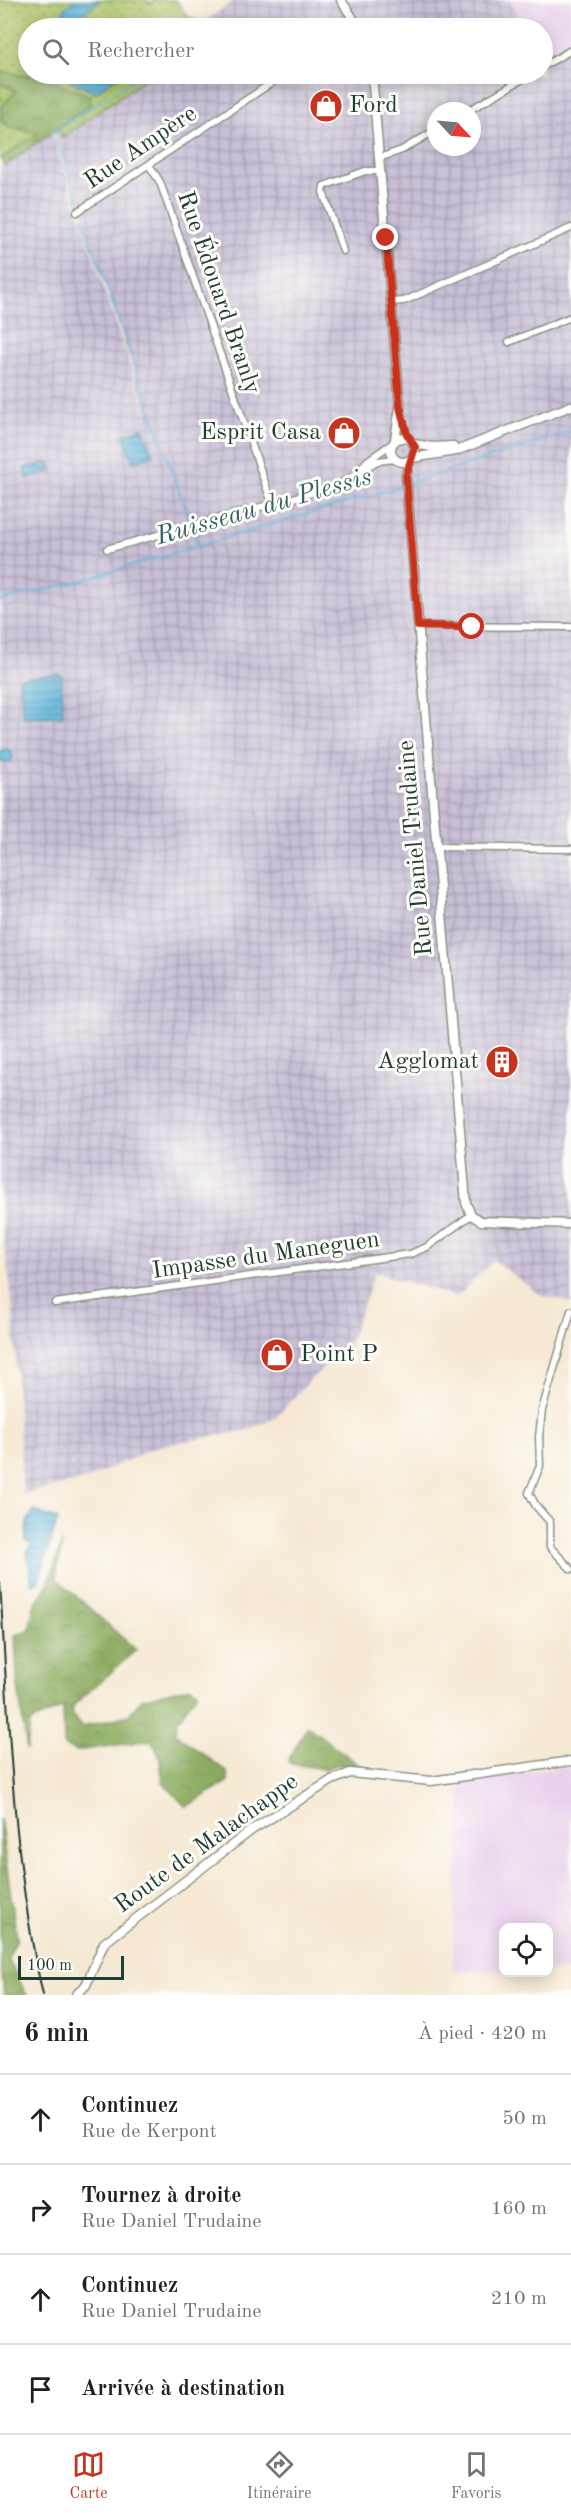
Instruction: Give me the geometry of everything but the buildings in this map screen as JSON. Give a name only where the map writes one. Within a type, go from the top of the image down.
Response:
[{"type":"street","points":[[341,0],[351,18]]},
{"type":"street","points":[[553,61],[571,50]]},
{"type":"street","name":"Rue Ampère","points":[[77,212],[270,84]]},
{"type":"street","points":[[373,84],[400,407],[407,434],[415,451],[411,459]]},
{"type":"street","points":[[481,103],[514,84]]},
{"type":"street","points":[[380,158],[402,150],[427,135]]},
{"type":"street","name":"Rue Édouard Branly","points":[[149,165],[160,182],[272,503]]},
{"type":"street","points":[[343,251],[323,192],[324,186],[365,171],[381,171]]},
{"type":"street","points":[[391,302],[404,301],[571,228]]},
{"type":"street","points":[[509,342],[571,316]]},
{"type":"street","points":[[107,549],[337,486],[377,461],[411,459],[456,451],[474,442],[571,406]]},
{"type":"street","points":[[397,460],[392,453],[400,407]]},
{"type":"street","points":[[353,478],[367,461],[401,438],[441,447],[474,442]]},
{"type":"street","name":"Rue Daniel Trudaine","points":[[411,459],[406,476],[407,494],[466,1203],[471,1215]]},
{"type":"street","name":"Rue Daniel Trudaine","points":[[397,460],[406,476]]},
{"type":"street","points":[[418,626],[571,627]]},
{"type":"street","points":[[436,847],[571,849]]},
{"type":"street","points":[[471,1215],[481,1221],[494,1223],[571,1224]]},
{"type":"street","name":"Impasse du Maneguen","points":[[56,1303],[411,1254],[427,1247],[471,1215]]},
{"type":"street","points":[[571,1311],[542,1410],[539,1437],[542,1457],[529,1493],[536,1506],[550,1522],[550,1547],[571,1569]]},
{"type":"street","name":"Route de Malachappe","points":[[76,1995],[86,1985],[104,1943],[253,1829],[332,1780],[350,1773],[431,1781],[571,1761]]},
{"type":"shaded area","points":[[235,0],[508,0],[520,18],[209,18]]},
{"type":"shaded area","points":[[508,0],[571,0],[571,42],[553,52],[553,18],[520,18]]},
{"type":"shaded area","points":[[571,42],[571,1303],[540,1295],[494,1260],[457,1297],[375,1272],[348,1346],[312,1378],[275,1418],[247,1430],[158,1446],[87,1479],[23,1494],[12,1303],[0,1206],[0,166],[51,131],[159,452],[55,127],[117,84],[553,84],[553,52]]},
{"type":"shaded area","points":[[571,1766],[571,1971],[553,1971],[553,1923],[499,1923],[499,1971],[452,1971],[461,1781]]},
{"type":"green space","points":[[0,0],[148,0],[151,4],[153,0],[176,0],[187,16],[192,18],[18,18],[18,74],[0,71]]},
{"type":"green space","points":[[0,71],[18,74],[18,84],[58,84],[91,96],[90,105],[5,166],[0,159],[38,133],[8,127],[1,119],[3,105],[16,91],[0,83]]},
{"type":"green space","points":[[0,83],[16,91],[3,105],[8,127],[39,133],[0,159]]},
{"type":"green space","points":[[58,84],[138,84],[62,138],[57,129],[90,105],[91,96]]},
{"type":"green space","points":[[129,163],[132,166],[93,189],[93,187]]},
{"type":"green space","points":[[62,1543],[56,1578],[136,1650],[74,1705],[71,1714],[83,1727],[129,1715],[142,1699],[191,1687],[198,1692],[178,1720],[175,1733],[227,1772],[228,1781],[186,1807],[163,1782],[159,1755],[151,1740],[76,1751],[64,1746],[63,1707],[30,1722],[27,1751],[17,1680],[15,1635],[29,1631],[34,1606],[48,1584]]},
{"type":"green space","points":[[307,1726],[362,1767],[336,1765],[325,1769],[292,1764],[288,1761]]},
{"type":"green space","points":[[0,1819],[17,1939],[8,1959],[27,1995],[4,1995],[0,1956]]},
{"type":"water","points":[[75,0],[100,0],[78,18],[64,18],[62,15],[65,8]]},
{"type":"water","points":[[77,84],[107,84],[95,93]]},
{"type":"water","points":[[143,428],[153,455],[133,462],[123,435]]},
{"type":"water","points":[[50,462],[52,471],[27,478],[24,468],[37,465],[38,468],[38,465]]},
{"type":"water","points":[[59,674],[62,676],[63,716],[23,717],[20,680]]},
{"type":"water","points":[[3,749],[9,749],[13,756],[9,763],[3,763],[-1,759],[-1,753]]},
{"type":"water","points":[[34,1511],[57,1519],[57,1521],[39,1581],[32,1584],[27,1552],[31,1544],[26,1541],[26,1532],[28,1521]]},
{"type":"waterway","points":[[78,202],[54,132],[127,84]]},
{"type":"waterway","points":[[82,217],[189,518]]},
{"type":"waterway","name":"Ruisseau du Plessis","points":[[408,484],[571,431]]},
{"type":"waterway","name":"Ruisseau du Plessis","points":[[0,601],[76,582],[403,486]]},
{"type":"waterway","points":[[193,531],[198,545]]},
{"type":"railway","points":[[0,1583],[18,1842],[24,1893],[43,1995]]},
{"type":"place","name":"Ford","points":[[326,106]]},
{"type":"place","name":"Esprit Casa","points":[[344,433]]},
{"type":"place","name":"Agglomat","points":[[502,1062]]},
{"type":"place","name":"Point P","points":[[277,1355]]},
{"type":"route","points":[[386,238],[400,407],[407,434],[415,447],[406,476],[418,626],[472,627]]}]
